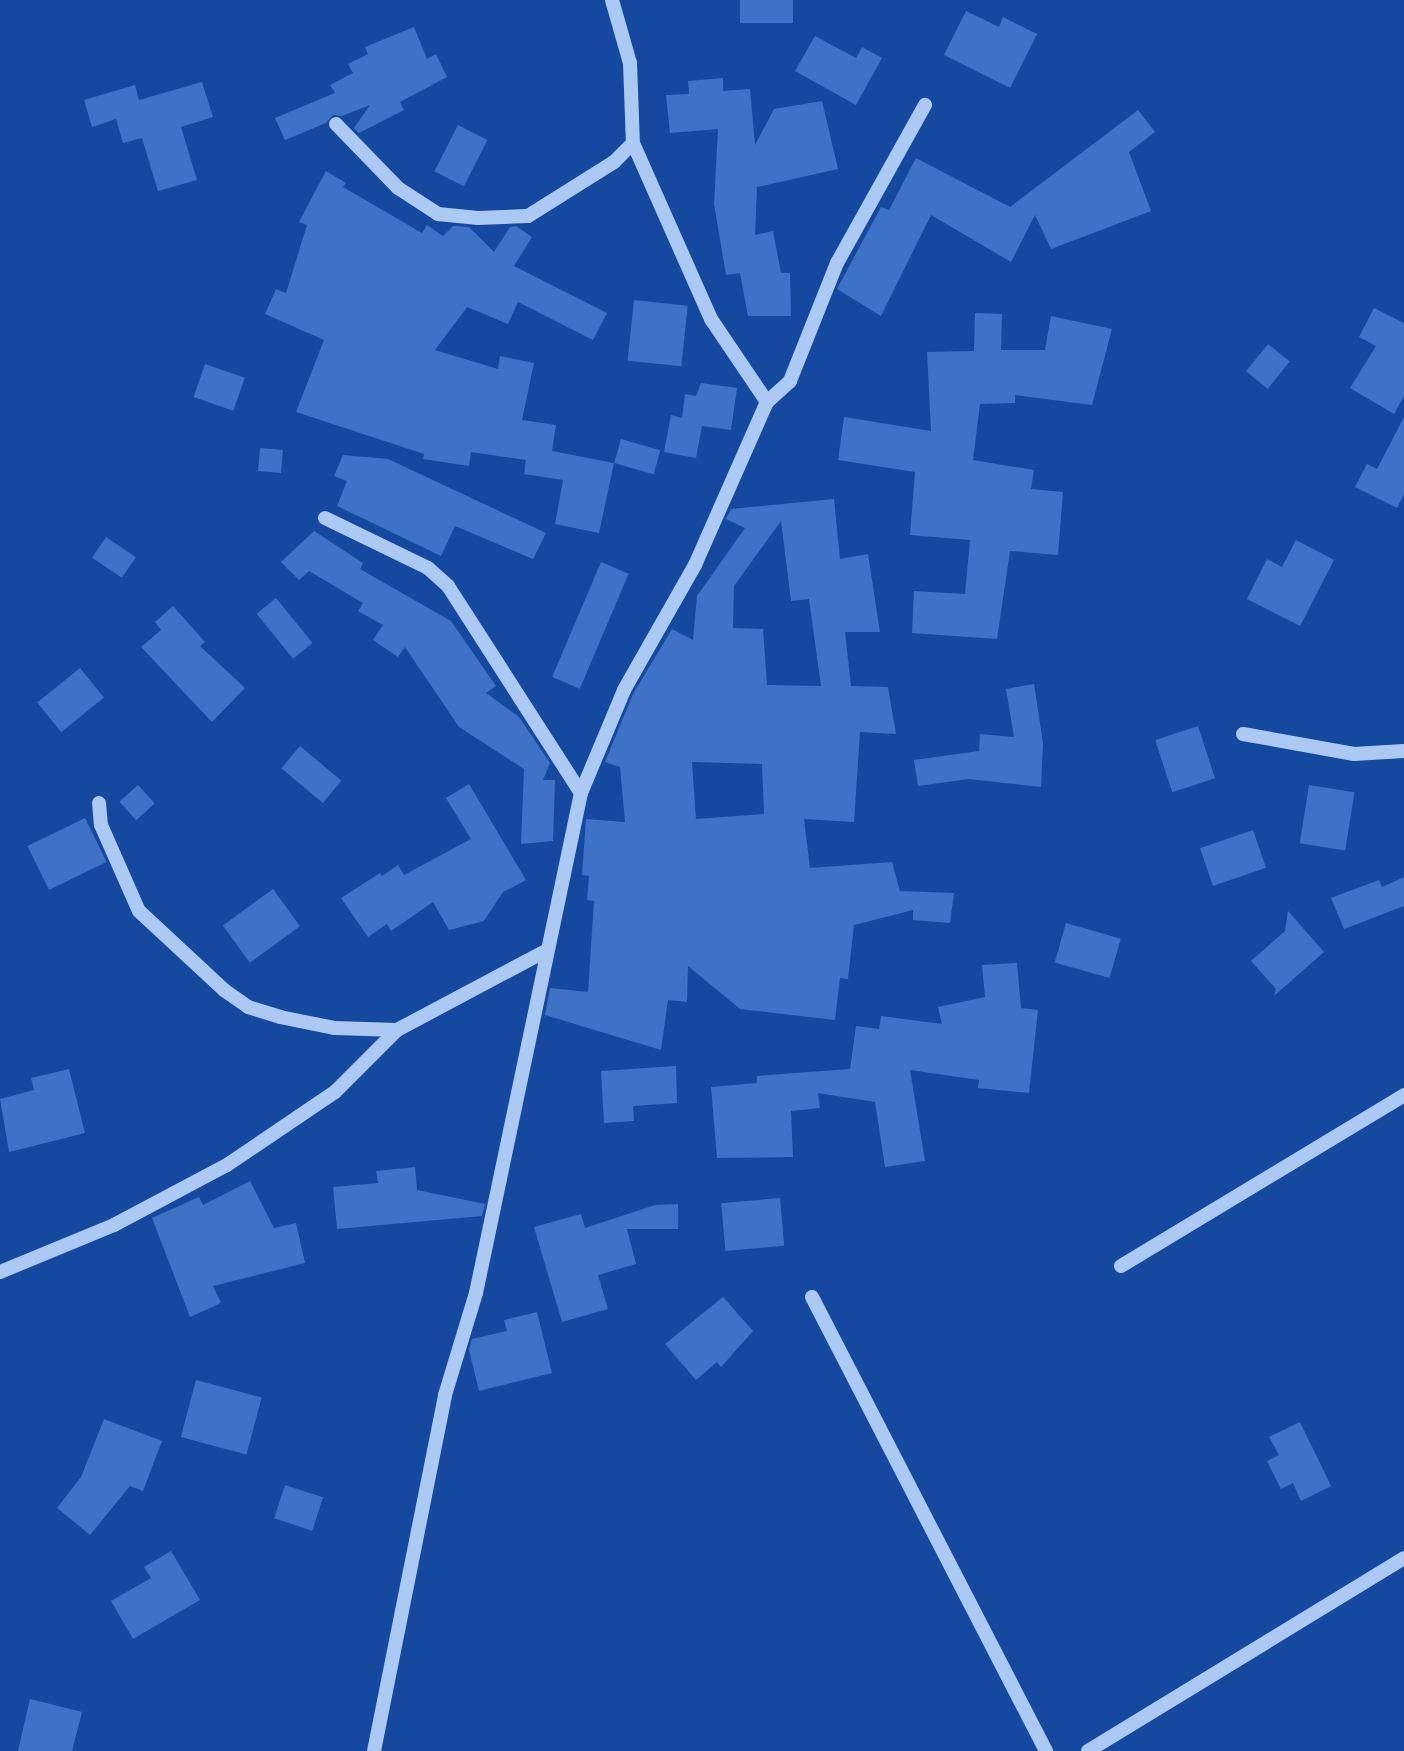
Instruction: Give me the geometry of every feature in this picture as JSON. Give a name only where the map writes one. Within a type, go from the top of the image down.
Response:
[{"type":"street","points":[[612,0],[630,63],[633,143],[711,319],[767,402]]},
{"type":"street","points":[[374,1751],[445,1395],[476,1293],[544,952],[581,793],[624,690],[695,565],[767,402],[790,381],[837,263],[925,105]]},
{"type":"street","points":[[336,124],[398,188],[438,214],[478,218],[528,216],[614,162],[633,143]]},
{"type":"street","points":[[325,518],[428,568],[448,586],[581,793]]},
{"type":"street","points":[[1243,734],[1354,754],[1404,751]]},
{"type":"street","points":[[99,803],[101,825],[139,911],[224,990],[248,1007],[280,1017],[334,1028],[397,1030]]},
{"type":"street","points":[[0,1272],[114,1225],[227,1165],[335,1092],[397,1030],[544,952]]},
{"type":"street","points":[[1121,1266],[1404,1095]]},
{"type":"street","points":[[812,1297],[1046,1751]]},
{"type":"street","points":[[1088,1751],[1404,1558]]},
{"type":"building","points":[[740,0],[793,0],[793,23],[740,23]]},
{"type":"building","points":[[966,11],[999,27],[1003,17],[1037,34],[1010,88],[944,55]]},
{"type":"building","points":[[414,27],[427,59],[436,54],[447,77],[400,102],[404,110],[359,133],[354,128],[370,105],[342,116],[333,115],[326,123],[285,140],[275,118],[335,93],[330,85],[353,73],[348,64],[368,54],[365,47]]},
{"type":"building","points":[[815,36],[856,58],[862,47],[882,58],[856,105],[795,71]]},
{"type":"building","points":[[723,78],[723,91],[750,89],[755,145],[774,109],[822,101],[838,169],[757,187],[755,235],[773,231],[781,273],[790,273],[791,316],[748,316],[740,273],[726,275],[714,204],[718,129],[670,133],[666,95],[689,94],[688,81]]},
{"type":"building","points":[[202,82],[213,117],[181,127],[197,180],[158,191],[142,138],[123,143],[116,119],[92,127],[84,100],[135,85],[139,100]]},
{"type":"building","points":[[1138,110],[1155,132],[1129,152],[1151,211],[1051,249],[1035,215],[1011,262],[931,215],[881,316],[837,289],[881,207],[889,210],[916,158],[1010,207]]},
{"type":"building","points":[[458,125],[487,140],[464,186],[434,171]]},
{"type":"building","points":[[326,171],[346,183],[343,187],[422,233],[427,225],[443,236],[453,226],[469,227],[494,252],[510,227],[516,226],[532,237],[514,266],[607,313],[593,340],[518,302],[508,324],[467,307],[435,350],[498,369],[500,356],[534,363],[522,420],[556,425],[552,451],[614,463],[599,533],[555,524],[563,480],[524,474],[526,460],[471,452],[469,466],[423,459],[424,454],[296,412],[324,340],[265,314],[276,289],[286,293],[307,225],[299,222]]},
{"type":"building","points":[[634,300],[688,306],[681,366],[628,361]]},
{"type":"building","points":[[1374,308],[1404,323],[1404,396],[1394,414],[1350,388],[1376,346],[1359,337]]},
{"type":"building","points":[[975,313],[1002,314],[1001,350],[1045,350],[1051,316],[1112,329],[1092,405],[1015,395],[1015,403],[980,404],[973,460],[1034,470],[1031,489],[1063,492],[1058,555],[1010,551],[997,639],[912,633],[914,591],[965,594],[970,540],[910,535],[915,472],[838,460],[844,417],[931,431],[927,352],[974,351]]},
{"type":"building","points":[[1268,344],[1290,362],[1268,389],[1246,371]]},
{"type":"building","points":[[205,364],[245,378],[233,411],[194,397]]},
{"type":"building","points":[[701,383],[737,388],[731,430],[702,426],[696,458],[664,452],[671,415],[682,418],[685,394],[696,396]]},
{"type":"building","points":[[1404,417],[1404,494],[1397,508],[1355,487],[1367,464],[1377,469]]},
{"type":"building","points":[[621,439],[660,450],[654,474],[614,463]]},
{"type":"building","points":[[260,448],[283,450],[281,473],[258,471]]},
{"type":"building","points":[[343,455],[388,459],[546,533],[533,559],[455,526],[441,556],[337,506],[347,481],[334,476]]},
{"type":"building","points":[[834,499],[840,559],[868,554],[880,632],[845,632],[851,686],[888,687],[896,734],[860,732],[854,822],[804,819],[810,868],[892,862],[900,891],[954,893],[950,923],[913,920],[913,910],[854,925],[848,979],[840,978],[835,1020],[740,1009],[688,966],[687,1002],[668,1000],[661,1050],[545,1015],[550,988],[588,992],[594,901],[587,900],[589,876],[582,875],[586,819],[625,822],[620,767],[605,762],[633,694],[672,629],[693,640],[697,596],[745,528],[726,519],[731,509]],"holes":[[[781,521],[791,601],[809,599],[821,686],[767,685],[763,629],[733,628],[734,586]],[[692,762],[762,764],[764,814],[696,819]]]},
{"type":"building","points":[[314,531],[363,563],[360,569],[451,621],[496,686],[486,693],[519,717],[550,763],[543,780],[555,780],[553,841],[521,844],[524,769],[459,727],[405,647],[398,657],[373,640],[383,625],[358,611],[363,603],[309,571],[299,580],[281,562]]},
{"type":"building","points":[[106,537],[136,557],[122,578],[92,558]]},
{"type":"building","points":[[1296,540],[1334,560],[1300,626],[1247,599],[1267,559],[1282,567]]},
{"type":"building","points":[[601,562],[629,574],[580,689],[552,677]]},
{"type":"building","points":[[276,598],[313,643],[293,659],[257,614]]},
{"type":"building","points":[[173,606],[205,642],[200,646],[245,688],[212,722],[141,647],[161,630],[155,622]]},
{"type":"building","points":[[80,668],[104,698],[61,732],[37,703]]},
{"type":"building","points":[[1034,684],[1043,743],[1041,787],[969,779],[918,786],[914,760],[979,751],[980,734],[1014,737],[1006,689]]},
{"type":"building","points":[[1198,726],[1215,778],[1172,792],[1155,740]]},
{"type":"building","points":[[300,746],[341,781],[323,803],[281,768]]},
{"type":"building","points":[[469,784],[526,880],[503,892],[484,921],[449,930],[433,902],[391,931],[387,924],[368,937],[341,898],[380,873],[382,876],[398,865],[404,875],[471,839],[446,798]]},
{"type":"building","points":[[138,785],[155,804],[136,820],[119,802]]},
{"type":"building","points":[[1309,785],[1354,792],[1345,850],[1300,843]]},
{"type":"building","points":[[85,818],[106,862],[49,890],[27,846]]},
{"type":"building","points":[[1253,830],[1266,868],[1213,886],[1200,848]]},
{"type":"building","points":[[1404,877],[1404,906],[1344,929],[1331,898],[1379,880],[1382,887]]},
{"type":"building","points":[[273,889],[300,926],[250,963],[223,925]]},
{"type":"building","points":[[1288,911],[1324,952],[1274,996],[1276,989],[1251,961],[1285,931]]},
{"type":"building","points":[[1066,923],[1121,939],[1109,978],[1055,962]]},
{"type":"building","points":[[1017,963],[1021,1008],[1038,1010],[1029,1093],[978,1088],[979,1080],[910,1070],[925,1161],[885,1167],[875,1102],[818,1093],[820,1108],[791,1111],[793,1157],[717,1158],[711,1087],[757,1083],[757,1076],[850,1069],[856,1026],[879,1029],[881,1016],[942,1024],[938,1007],[985,997],[982,965]]},
{"type":"building","points":[[676,1066],[677,1103],[633,1106],[634,1121],[604,1123],[601,1071]]},
{"type":"building","points":[[69,1069],[85,1133],[9,1152],[0,1099],[34,1090],[31,1078]]},
{"type":"building","points":[[415,1167],[417,1190],[485,1204],[482,1216],[337,1229],[333,1187],[378,1183],[376,1171]]},
{"type":"building","points":[[250,1181],[274,1228],[296,1223],[305,1263],[213,1286],[221,1303],[190,1317],[152,1218],[199,1197],[203,1205]]},
{"type":"building","points":[[780,1198],[784,1246],[725,1251],[721,1203]]},
{"type":"building","points":[[678,1204],[678,1229],[627,1229],[636,1264],[598,1275],[608,1309],[562,1322],[534,1227],[581,1214],[585,1228],[655,1205]]},
{"type":"building","points":[[723,1297],[753,1331],[721,1367],[717,1362],[696,1380],[665,1344]]},
{"type":"building","points":[[537,1312],[552,1373],[479,1391],[469,1350],[472,1339],[507,1331],[504,1320]]},
{"type":"building","points":[[196,1380],[262,1398],[246,1455],[181,1437]]},
{"type":"building","points":[[104,1419],[162,1441],[143,1491],[130,1486],[90,1535],[57,1508],[81,1477]]},
{"type":"building","points":[[1300,1422],[1331,1486],[1301,1501],[1293,1483],[1281,1489],[1267,1461],[1279,1455],[1269,1437]]},
{"type":"building","points":[[285,1485],[323,1497],[312,1531],[274,1518]]},
{"type":"building","points":[[171,1551],[200,1600],[133,1639],[111,1601],[151,1578],[144,1567]]},
{"type":"building","points":[[30,1699],[82,1712],[72,1751],[18,1751]]}]
